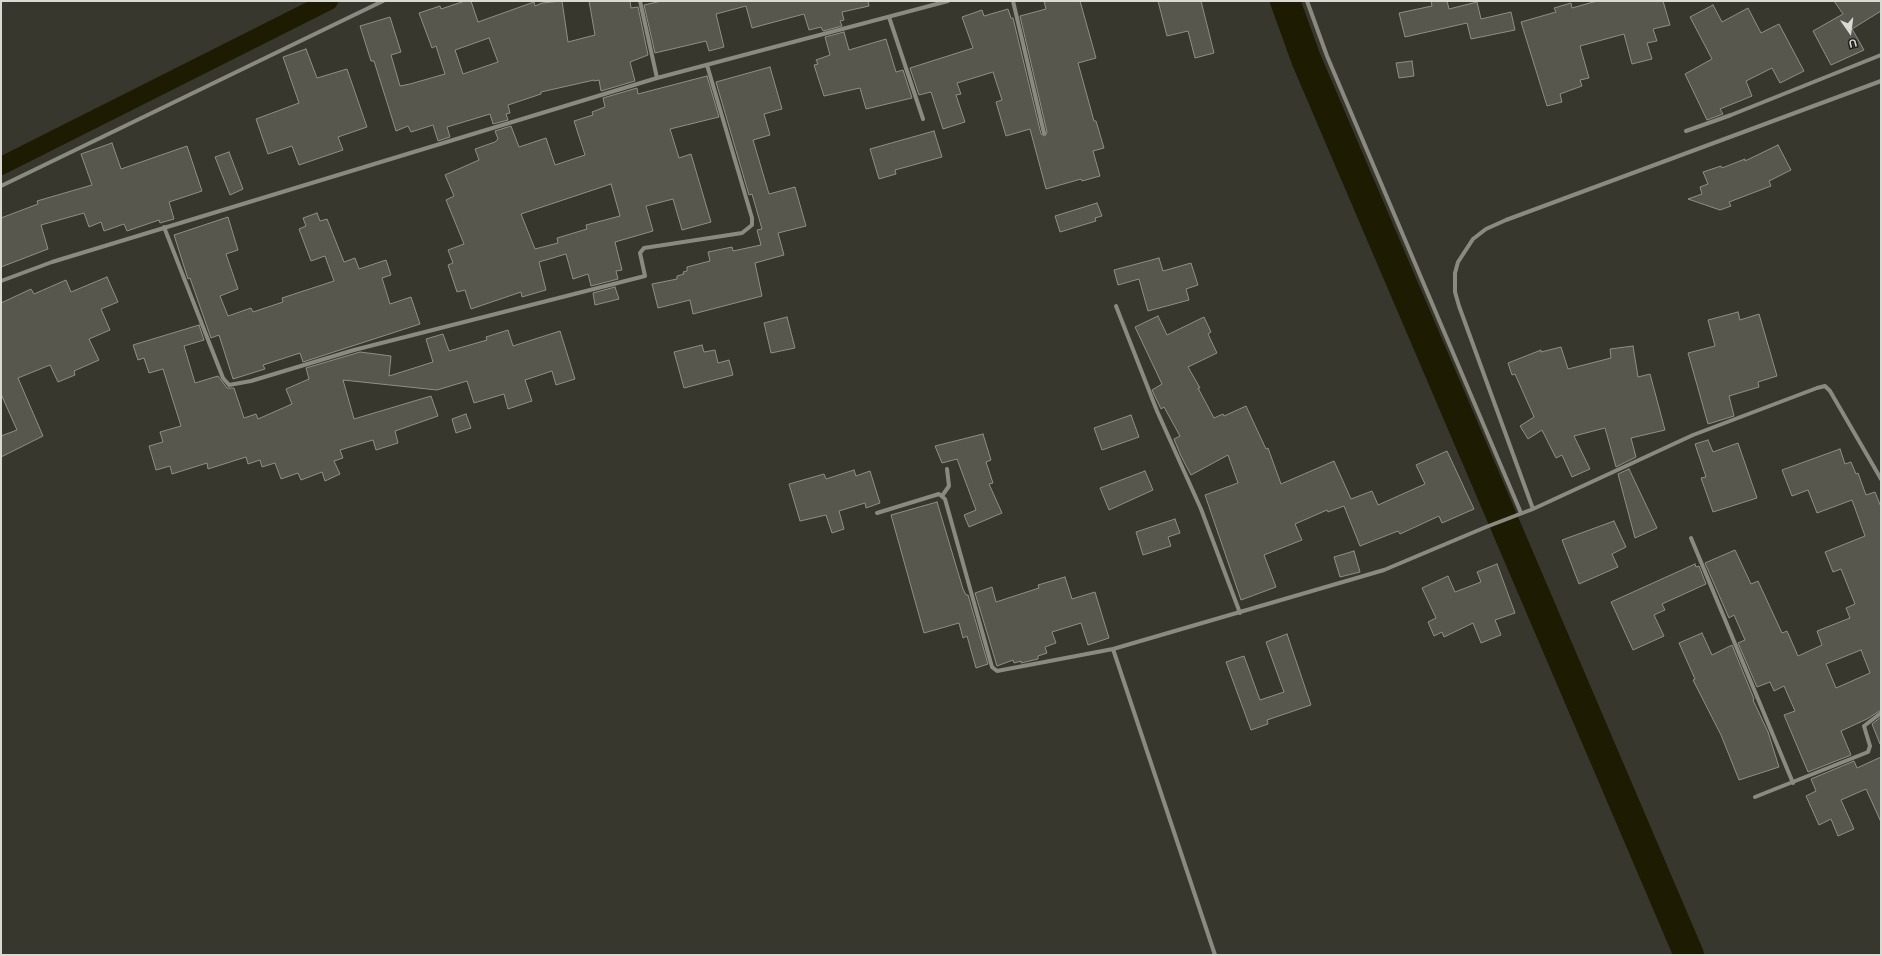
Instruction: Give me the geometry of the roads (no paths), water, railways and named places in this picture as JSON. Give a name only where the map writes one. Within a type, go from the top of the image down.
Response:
[{"type":"street","points":[[1,186],[383,1]]},
{"type":"street","points":[[640,1],[657,78]]},
{"type":"street","points":[[1,281],[52,262],[164,227],[657,78],[948,1]]},
{"type":"street","points":[[1013,1],[1044,133]]},
{"type":"street","points":[[1307,1],[1327,56],[1521,513]]},
{"type":"street","points":[[889,17],[923,118]]},
{"type":"street","points":[[1686,131],[1731,115],[1881,55]]},
{"type":"street","points":[[164,227],[224,378],[229,385],[251,381],[354,350],[645,276],[640,252],[644,248],[742,233],[752,225],[752,218],[707,65]]},
{"type":"street","points":[[1533,509],[1455,292],[1455,273],[1463,251],[1473,239],[1486,229],[1506,220],[1881,81]]},
{"type":"street","points":[[1116,306],[1157,411],[1200,509],[1240,613]]},
{"type":"street","points":[[877,513],[939,494],[945,499],[992,667],[997,671],[1113,649],[1384,570],[1533,509],[1693,436],[1825,386],[1830,391],[1881,479]]},
{"type":"street","points":[[942,496],[949,486],[946,469]]},
{"type":"street","points":[[1691,538],[1793,783]]},
{"type":"street","points":[[1113,649],[1215,955]]},
{"type":"street","points":[[1755,797],[1868,752],[1870,746],[1864,726],[1881,712]]},
{"type":"waterway","points":[[1,166],[329,1]]},
{"type":"waterway","points":[[1285,1],[1306,59],[1689,955]]}]
